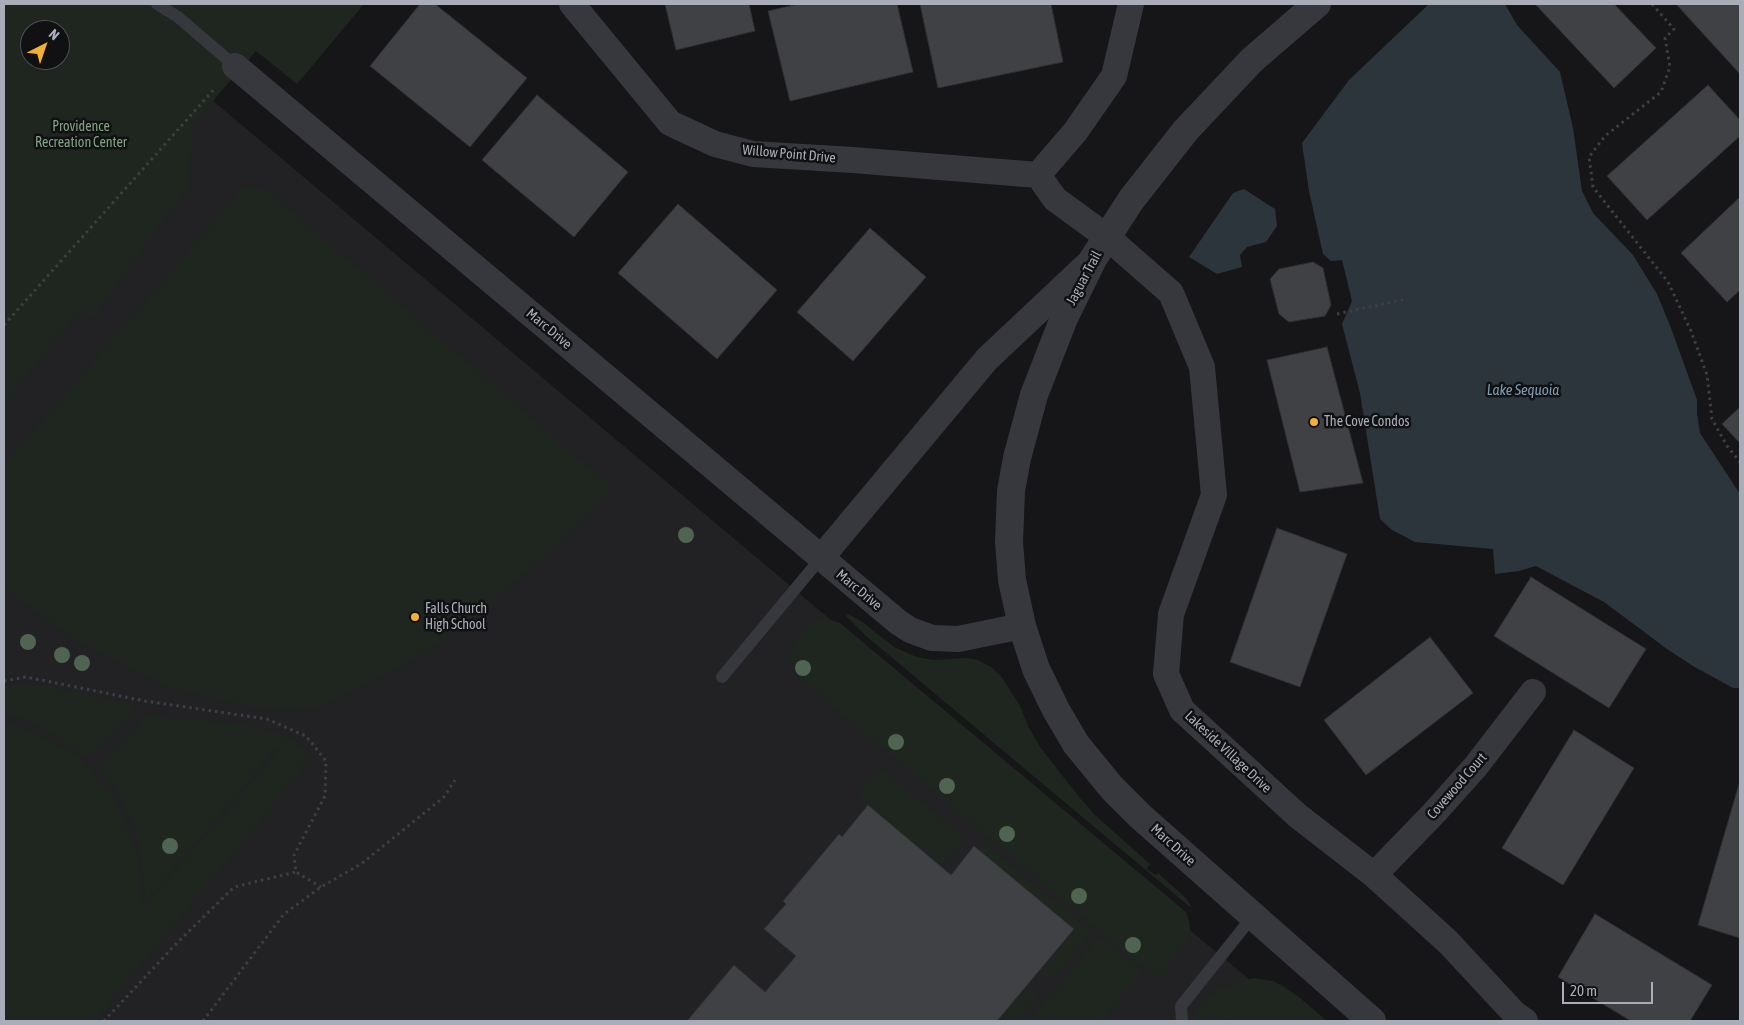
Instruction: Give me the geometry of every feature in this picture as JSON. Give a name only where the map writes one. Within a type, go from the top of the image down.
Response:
[{"type":"street","name":"Willow Point Drive","points":[[572,4],[670,123],[714,144],[753,154],[872,161],[1038,175]]},
{"type":"street","points":[[821,558],[987,359],[1100,248],[1055,199],[1038,175],[1075,132],[1114,76],[1131,4]]},
{"type":"street","name":"Jaguar Trail","points":[[1022,626],[1012,580],[1009,542],[1012,491],[1017,458],[1037,386],[1064,318],[1100,248],[1131,200],[1186,130],[1252,60],[1317,4]]},
{"type":"street","name":"Marc Drive","points":[[235,66],[898,622],[910,630],[932,638],[958,639],[1022,626],[1036,669],[1056,710],[1076,744],[1112,788],[1140,816],[1372,1021]]},
{"type":"street","name":"Lakeside Village Drive","points":[[1100,248],[1171,293],[1202,367],[1214,495],[1171,614],[1166,674],[1182,710],[1298,816],[1374,875],[1448,942],[1516,1014],[1525,1021]]},
{"type":"street","name":"Covewood Court","points":[[1374,875],[1434,814],[1476,766],[1533,692]]},
{"type":"lane","points":[[157,4],[178,17],[235,66]]},
{"type":"lane","points":[[722,677],[821,558]]},
{"type":"lane","points":[[1182,1021],[1181,1006],[1253,916]]},
{"type":"path","points":[[1652,4],[1674,28],[1665,38],[1670,67],[1661,92],[1605,136],[1589,157],[1594,187],[1668,282],[1691,331],[1707,375],[1712,419],[1726,446],[1740,462]]},
{"type":"path","points":[[4,325],[235,66]]},
{"type":"path","points":[[1337,314],[1406,299]]},
{"type":"path","points":[[4,681],[26,677],[145,701],[267,718],[306,736],[326,761],[326,796],[294,855],[296,872]]},
{"type":"path","points":[[203,1021],[284,914],[321,887],[361,864],[444,796],[456,780]]},
{"type":"path","points":[[104,1021],[174,945],[234,887],[296,872],[321,887]]},
{"type":"shaded area","name":"Falls Church High School","points":[[212,100],[1157,894],[1153,900],[1298,1021],[4,1021],[4,339]]},
{"type":"green space","name":"Providence Recreation Center","points":[[4,4],[364,4],[297,84],[256,51],[194,123],[188,187],[94,316],[78,312],[4,404]]},
{"type":"green space","points":[[244,187],[264,187],[613,488],[556,546],[458,631],[391,673],[316,710],[270,711],[170,688],[71,637],[4,589],[4,465]]},
{"type":"green space","points":[[848,614],[861,621],[894,647],[917,657],[934,660],[967,658],[978,660],[991,667],[1001,676],[1020,706],[1028,726],[1040,747],[1080,798],[1095,815],[1150,864],[1147,869],[1156,875],[1158,873],[1186,898],[1191,906],[866,636],[846,616]]},
{"type":"green space","points":[[822,617],[840,623],[1186,912],[1190,930],[1187,943],[1162,974],[1153,976],[799,678],[792,668],[789,655],[795,641],[806,628]]},
{"type":"green space","points":[[20,684],[45,686],[135,704],[128,719],[87,758],[48,731],[24,720],[4,714],[4,686]]},
{"type":"green space","points":[[148,715],[255,726],[295,742],[313,756],[306,765],[291,755],[305,767],[94,1021],[4,1021],[4,721],[75,753],[114,797],[137,851],[143,909],[281,748],[277,746],[145,902],[141,856],[135,830],[115,788],[97,768]]},
{"type":"green space","points":[[881,768],[965,838],[942,866],[862,799],[859,793]]},
{"type":"green space","points":[[985,844],[1092,932],[1057,975],[1049,978],[1041,971],[1075,930],[979,850]]},
{"type":"green space","points":[[1100,937],[1142,973],[1101,1021],[1028,1021]]},
{"type":"green space","points":[[1254,978],[1282,985],[1327,1021],[1231,1021],[1227,1017],[1222,1021],[1195,1021],[1196,1012],[1201,1005],[1218,990]]},
{"type":"green space","points":[[1028,987],[1036,994],[1035,1000],[1017,1021],[999,1021]]},
{"type":"water","name":"Lake Sequoia","points":[[1429,4],[1505,4],[1517,25],[1560,72],[1573,128],[1582,191],[1593,213],[1633,255],[1657,294],[1697,400],[1700,433],[1740,494],[1740,688],[1733,688],[1693,666],[1604,602],[1536,566],[1519,571],[1495,574],[1493,549],[1415,542],[1392,530],[1380,519],[1360,393],[1342,324],[1352,301],[1342,260],[1331,261],[1323,254],[1309,191],[1302,143],[1349,80]]},
{"type":"water","points":[[1244,189],[1275,209],[1277,226],[1266,242],[1247,247],[1240,255],[1242,267],[1217,274],[1189,257],[1233,193]]},
{"type":"building","points":[[420,4],[435,4],[527,78],[470,147],[370,66]]},
{"type":"building","points":[[665,4],[749,4],[755,31],[676,50]]},
{"type":"building","points":[[798,4],[897,4],[913,72],[790,101],[768,11]]},
{"type":"building","points":[[920,4],[1051,4],[1063,62],[938,88]]},
{"type":"building","points":[[1535,4],[1614,4],[1656,48],[1614,88]]},
{"type":"building","points":[[1676,4],[1740,4],[1740,74]]},
{"type":"building","points":[[1708,85],[1740,120],[1740,136],[1647,220],[1607,176]]},
{"type":"building","points":[[537,95],[628,172],[574,237],[482,160]]},
{"type":"building","points":[[1740,197],[1740,290],[1727,302],[1681,253]]},
{"type":"building","points":[[678,204],[777,290],[717,359],[618,273]]},
{"type":"building","points":[[870,228],[926,277],[853,361],[797,312]]},
{"type":"building","points":[[1313,262],[1323,268],[1331,305],[1325,316],[1289,322],[1279,314],[1270,279],[1279,269]]},
{"type":"building","name":"The Cove Condos","points":[[1327,347],[1363,483],[1300,492],[1267,360]]},
{"type":"building","points":[[1740,407],[1740,443],[1722,424]]},
{"type":"building","points":[[1277,528],[1347,554],[1300,687],[1230,662]]},
{"type":"building","points":[[1531,577],[1646,649],[1609,708],[1494,636]]},
{"type":"building","points":[[1430,637],[1473,693],[1366,775],[1324,720]]},
{"type":"building","points":[[1574,730],[1634,768],[1563,885],[1502,848]]},
{"type":"building","points":[[1740,784],[1740,938],[1698,925]]},
{"type":"building","points":[[868,805],[951,875],[974,846],[1074,929],[997,1021],[687,1021],[734,965],[765,992],[796,956],[764,929],[786,904],[783,901],[839,834],[842,837]]},
{"type":"building","points":[[1595,914],[1712,985],[1690,1021],[1631,1021],[1558,977]]},
{"type":"place","name":"The Cove Condos","points":[[1314,422]]},
{"type":"place","name":"Falls Church High School","points":[[415,617]]}]
